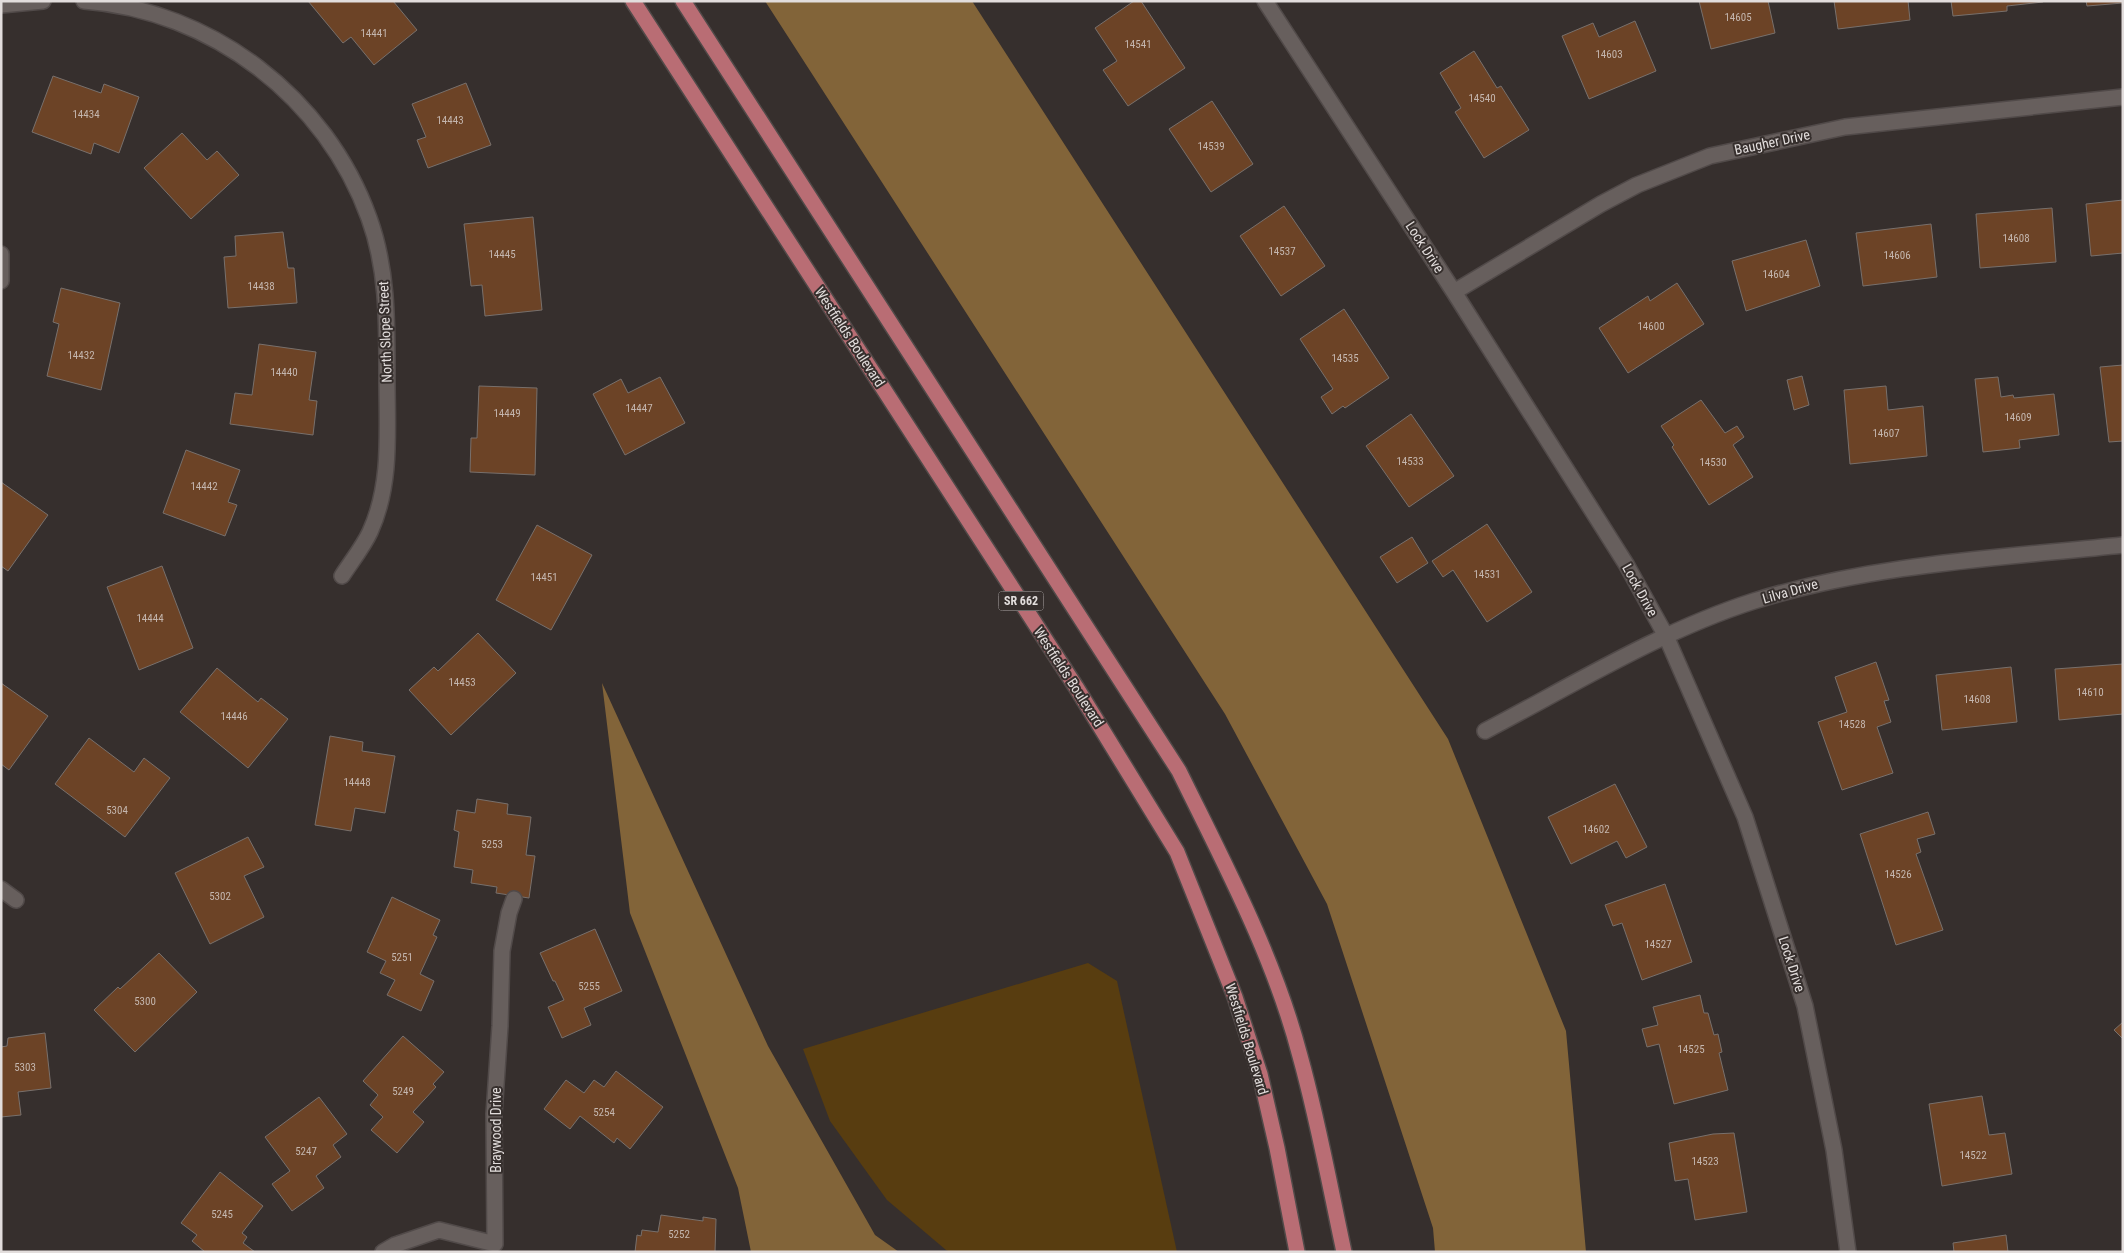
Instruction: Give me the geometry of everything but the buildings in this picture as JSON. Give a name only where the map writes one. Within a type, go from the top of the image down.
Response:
[{"type":"main road","name":"Westfields Boulevard","points":[[633,1],[1076,687],[1177,852],[1235,996],[1260,1074],[1277,1148],[1297,1252]]},
{"type":"main road","name":"SR 662","points":[[683,1],[1179,771],[1246,906],[1273,974],[1300,1055],[1344,1252]]},
{"type":"street","points":[[1,5],[43,1]]},
{"type":"street","name":"North Slope Street","points":[[84,1],[149,12],[203,32],[249,60],[292,96],[327,137],[353,179],[370,219],[382,266],[387,309],[387,461],[381,504],[370,533],[342,576]]},
{"type":"street","name":"Lock Drive","points":[[1265,1],[1454,292],[1626,564],[1666,636],[1745,817],[1805,1006],[1834,1150],[1848,1252]]},
{"type":"street","name":"Baugher Drive","points":[[1454,292],[1608,200],[1637,185],[1710,156],[1845,127],[2123,97]]},
{"type":"street","points":[[1,254],[1,281]]},
{"type":"street","name":"Lilva Drive","points":[[1485,731],[1666,636],[1752,602],[1820,582],[1884,570],[2123,545]]},
{"type":"street","points":[[1,889],[16,900]]},
{"type":"street","name":"Braywood Drive","points":[[383,1252],[439,1230],[495,1244],[494,1114],[500,1026],[502,951],[509,913],[514,899]]},
{"type":"shaded area","points":[[765,1],[972,1],[1448,739],[1566,1031],[1586,1252],[1435,1252],[1433,1228],[1327,904],[1225,714]]},
{"type":"shaded area","points":[[602,683],[768,1046],[875,1235],[899,1252],[751,1252],[738,1188],[630,913]]},
{"type":"shaded area","points":[[1088,963],[1117,981],[1177,1252],[950,1252],[887,1200],[830,1121],[803,1049]]}]
